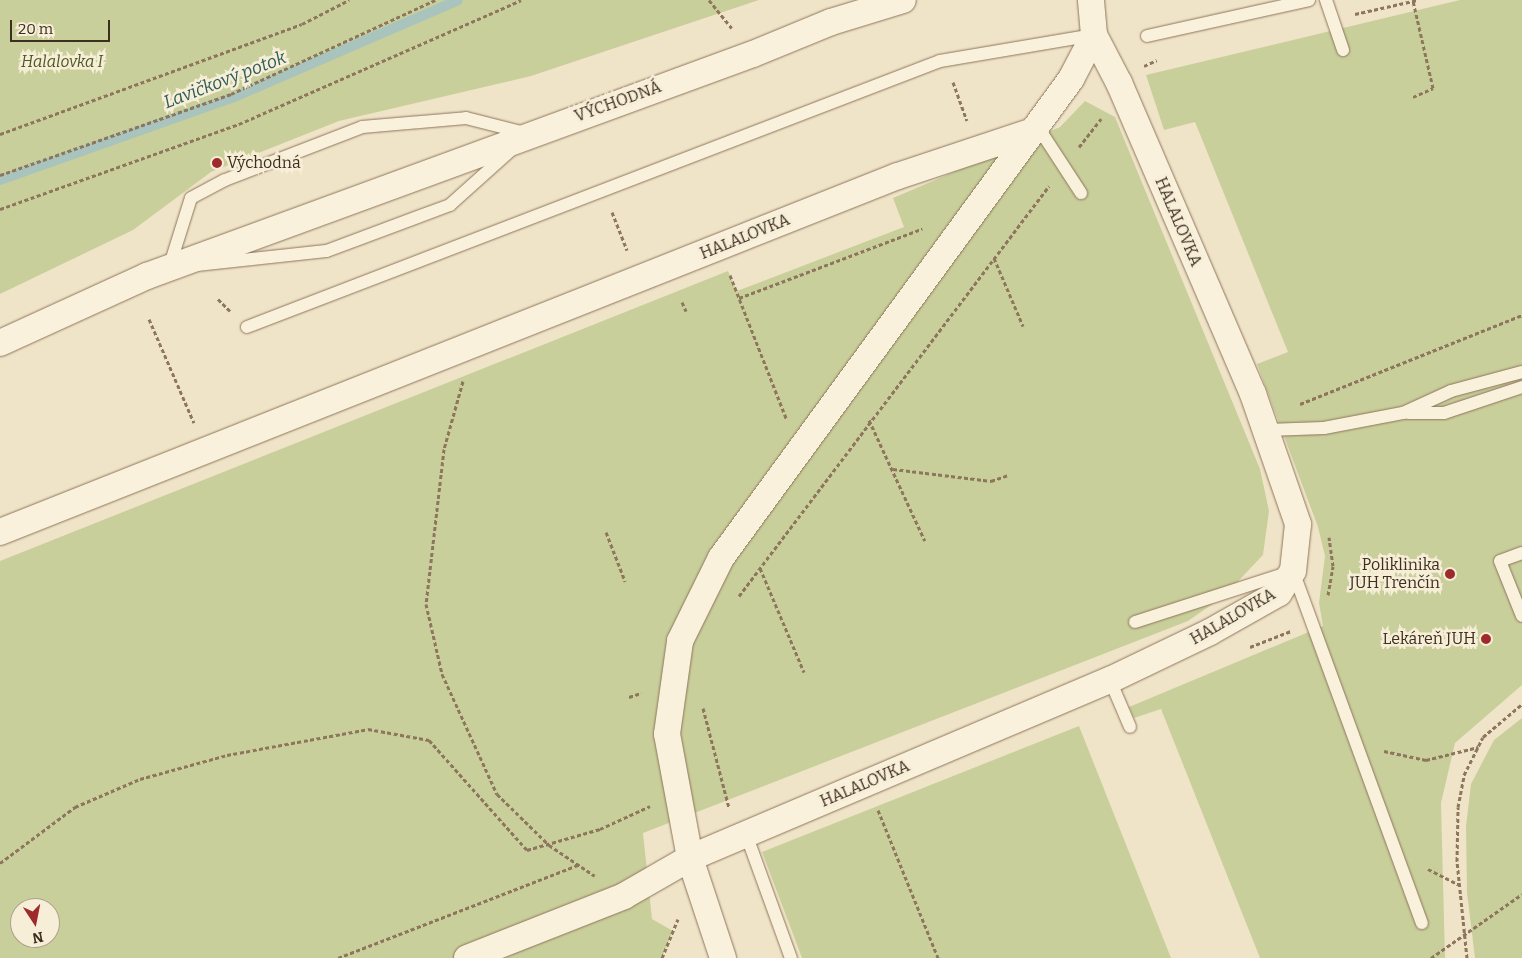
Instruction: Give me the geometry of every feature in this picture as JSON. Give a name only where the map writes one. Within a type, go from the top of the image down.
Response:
[{"type":"street","name":"VÝCHODNÁ","points":[[0,343],[169,268],[831,22],[903,0]]},
{"type":"street","name":"HALALOVKA","points":[[467,958],[624,896],[690,858],[1110,680],[1210,632],[1279,592],[1293,570],[1298,524],[1276,429],[1122,91],[1094,35],[1091,0]]},
{"type":"street","points":[[724,958],[690,858],[667,734],[680,641],[721,558],[1037,128],[1071,79],[1094,35]]},
{"type":"street","name":"HALALOVKA","points":[[456,352],[898,176],[1037,128]]},
{"type":"street","points":[[0,532],[456,352]]},
{"type":"lane","points":[[1147,36],[1309,0]]},
{"type":"lane","points":[[1326,0],[1343,50]]},
{"type":"lane","points":[[247,327],[946,60],[1094,35]]},
{"type":"lane","points":[[466,118],[529,134],[450,204],[326,251],[169,268],[191,198],[232,177],[362,126],[466,118]]},
{"type":"lane","points":[[1037,128],[1081,193]]},
{"type":"lane","points":[[1403,413],[1451,391],[1522,372]]},
{"type":"lane","points":[[1276,429],[1324,428],[1403,413],[1444,413],[1522,387]]},
{"type":"lane","points":[[1522,553],[1500,562],[1522,616]]},
{"type":"lane","points":[[1135,622],[1293,570],[1422,923]]},
{"type":"lane","points":[[1110,680],[1130,727]]},
{"type":"lane","points":[[742,836],[791,958]]},
{"type":"path","points":[[0,134],[302,24],[349,0]]},
{"type":"path","points":[[0,175],[231,94],[435,0]]},
{"type":"path","points":[[0,209],[240,124],[521,0]]},
{"type":"path","points":[[1413,0],[1433,88],[1413,97]]},
{"type":"path","points":[[946,60],[976,150]]},
{"type":"path","points":[[1143,66],[1156,60]]},
{"type":"path","points":[[733,604],[869,420],[1122,91]]},
{"type":"path","points":[[611,209],[623,239]]},
{"type":"path","points":[[739,298],[925,228]]},
{"type":"path","points":[[994,258],[1023,326]]},
{"type":"path","points":[[728,271],[788,422]]},
{"type":"path","points":[[682,302],[686,311]]},
{"type":"path","points":[[1276,429],[1276,413],[1522,315]]},
{"type":"path","points":[[149,319],[206,451]]},
{"type":"path","points":[[456,352],[464,375],[444,449],[426,604],[442,674],[497,794],[549,845],[624,896]]},
{"type":"path","points":[[869,420],[925,541]]},
{"type":"path","points":[[892,469],[991,481],[1008,475]]},
{"type":"path","points":[[1248,648],[1329,614],[1327,599],[1332,566],[1326,530]]},
{"type":"path","points":[[606,532],[626,581]]},
{"type":"path","points":[[760,567],[804,672]]},
{"type":"path","points":[[629,697],[646,691]]},
{"type":"path","points":[[701,700],[742,836]]},
{"type":"path","points":[[1466,958],[1457,861],[1458,807],[1464,775],[1483,738],[1522,704]]},
{"type":"path","points":[[0,863],[75,807],[140,779],[227,755],[368,729],[429,740],[527,850],[600,829],[655,804]]},
{"type":"path","points":[[1352,730],[1393,756],[1426,760],[1478,747]]},
{"type":"path","points":[[877,807],[938,958]]},
{"type":"path","points":[[338,958],[578,865]]},
{"type":"path","points":[[1431,958],[1522,894]]},
{"type":"green space","name":"Halalovka I","points":[[0,0],[759,0],[531,76],[339,121],[211,172],[133,230],[0,294]]},
{"type":"green space","points":[[1460,0],[1522,0],[1522,685],[1455,743],[1441,803],[1445,958],[1260,958],[1161,709],[1134,718],[1129,707],[1323,626],[1319,603],[1325,556],[1318,527],[1257,364],[1288,352],[1195,122],[1164,130],[1146,75]]},
{"type":"green space","points":[[1085,101],[1115,117],[1260,469],[1269,511],[1263,555],[1224,596],[1188,621],[643,833],[652,919],[673,931],[662,958],[0,958],[0,561],[728,271],[737,291],[904,227],[893,198],[1060,127]]},
{"type":"green space","points":[[1522,718],[1522,958],[1475,958],[1467,893],[1466,826],[1471,784],[1494,740]]},
{"type":"green space","points":[[1079,726],[1171,958],[802,958],[762,852]]},
{"type":"waterway","name":"Lavičkový potok","points":[[0,180],[232,98],[458,0]]},
{"type":"place","name":"Východná","points":[[217,163]]},
{"type":"place","name":"Poliklinika JUH Trenčín","points":[[1450,574]]},
{"type":"place","name":"Lekáreň JUH","points":[[1486,639]]}]
